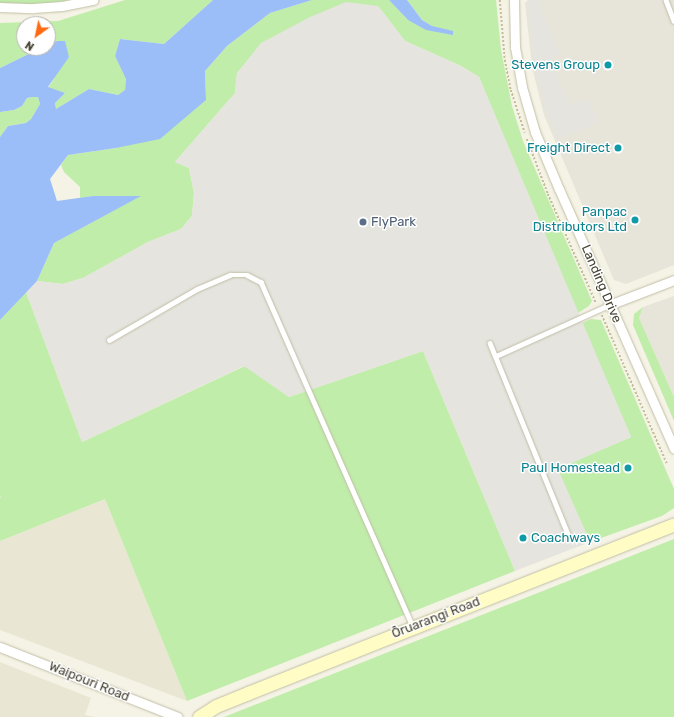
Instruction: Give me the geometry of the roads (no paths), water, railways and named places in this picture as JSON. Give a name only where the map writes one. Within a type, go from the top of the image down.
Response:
[{"type":"street","points":[[0,7],[34,8],[62,6],[93,0]]},
{"type":"street","name":"Landing Drive","points":[[514,0],[515,47],[522,87],[535,132],[609,305],[674,449]]},
{"type":"street","points":[[609,305],[674,280]]},
{"type":"street","name":"Ōruarangi Road","points":[[199,717],[228,701],[674,524]]},
{"type":"street","name":"Waipouri Road","points":[[0,647],[178,717]]},
{"type":"lane","points":[[666,0],[674,21]]},
{"type":"lane","points":[[109,340],[197,289],[230,275],[246,275],[261,282],[414,627]]},
{"type":"lane","points":[[496,356],[609,305]]},
{"type":"lane","points":[[490,343],[570,537]]},
{"type":"water","points":[[213,0],[312,0],[270,13],[227,46],[205,71],[206,100],[160,139],[116,148],[68,155],[50,179],[57,201],[93,196],[141,196],[54,243],[37,281],[0,320],[0,137],[8,126],[26,123],[31,119],[40,104],[38,97],[27,98],[22,106],[14,110],[0,112],[0,68],[25,56],[56,56],[56,41],[65,41],[69,57],[48,87],[65,93],[55,103],[56,109],[89,89],[118,95],[125,90],[126,79],[115,56],[120,39],[164,44]]},
{"type":"water","points":[[389,0],[407,0],[422,20],[432,26],[453,31],[453,35],[426,30],[408,20]]},
{"type":"place","name":"Stevens Group","points":[[608,65]]},
{"type":"place","name":"Freight Direct","points":[[618,148]]},
{"type":"place","name":"Panpac Distributors Ltd","points":[[635,220]]},
{"type":"place","name":"FlyPark","points":[[363,222]]},
{"type":"place","name":"Paul Homestead","points":[[628,468]]},
{"type":"place","name":"Coachways","points":[[523,538]]}]
